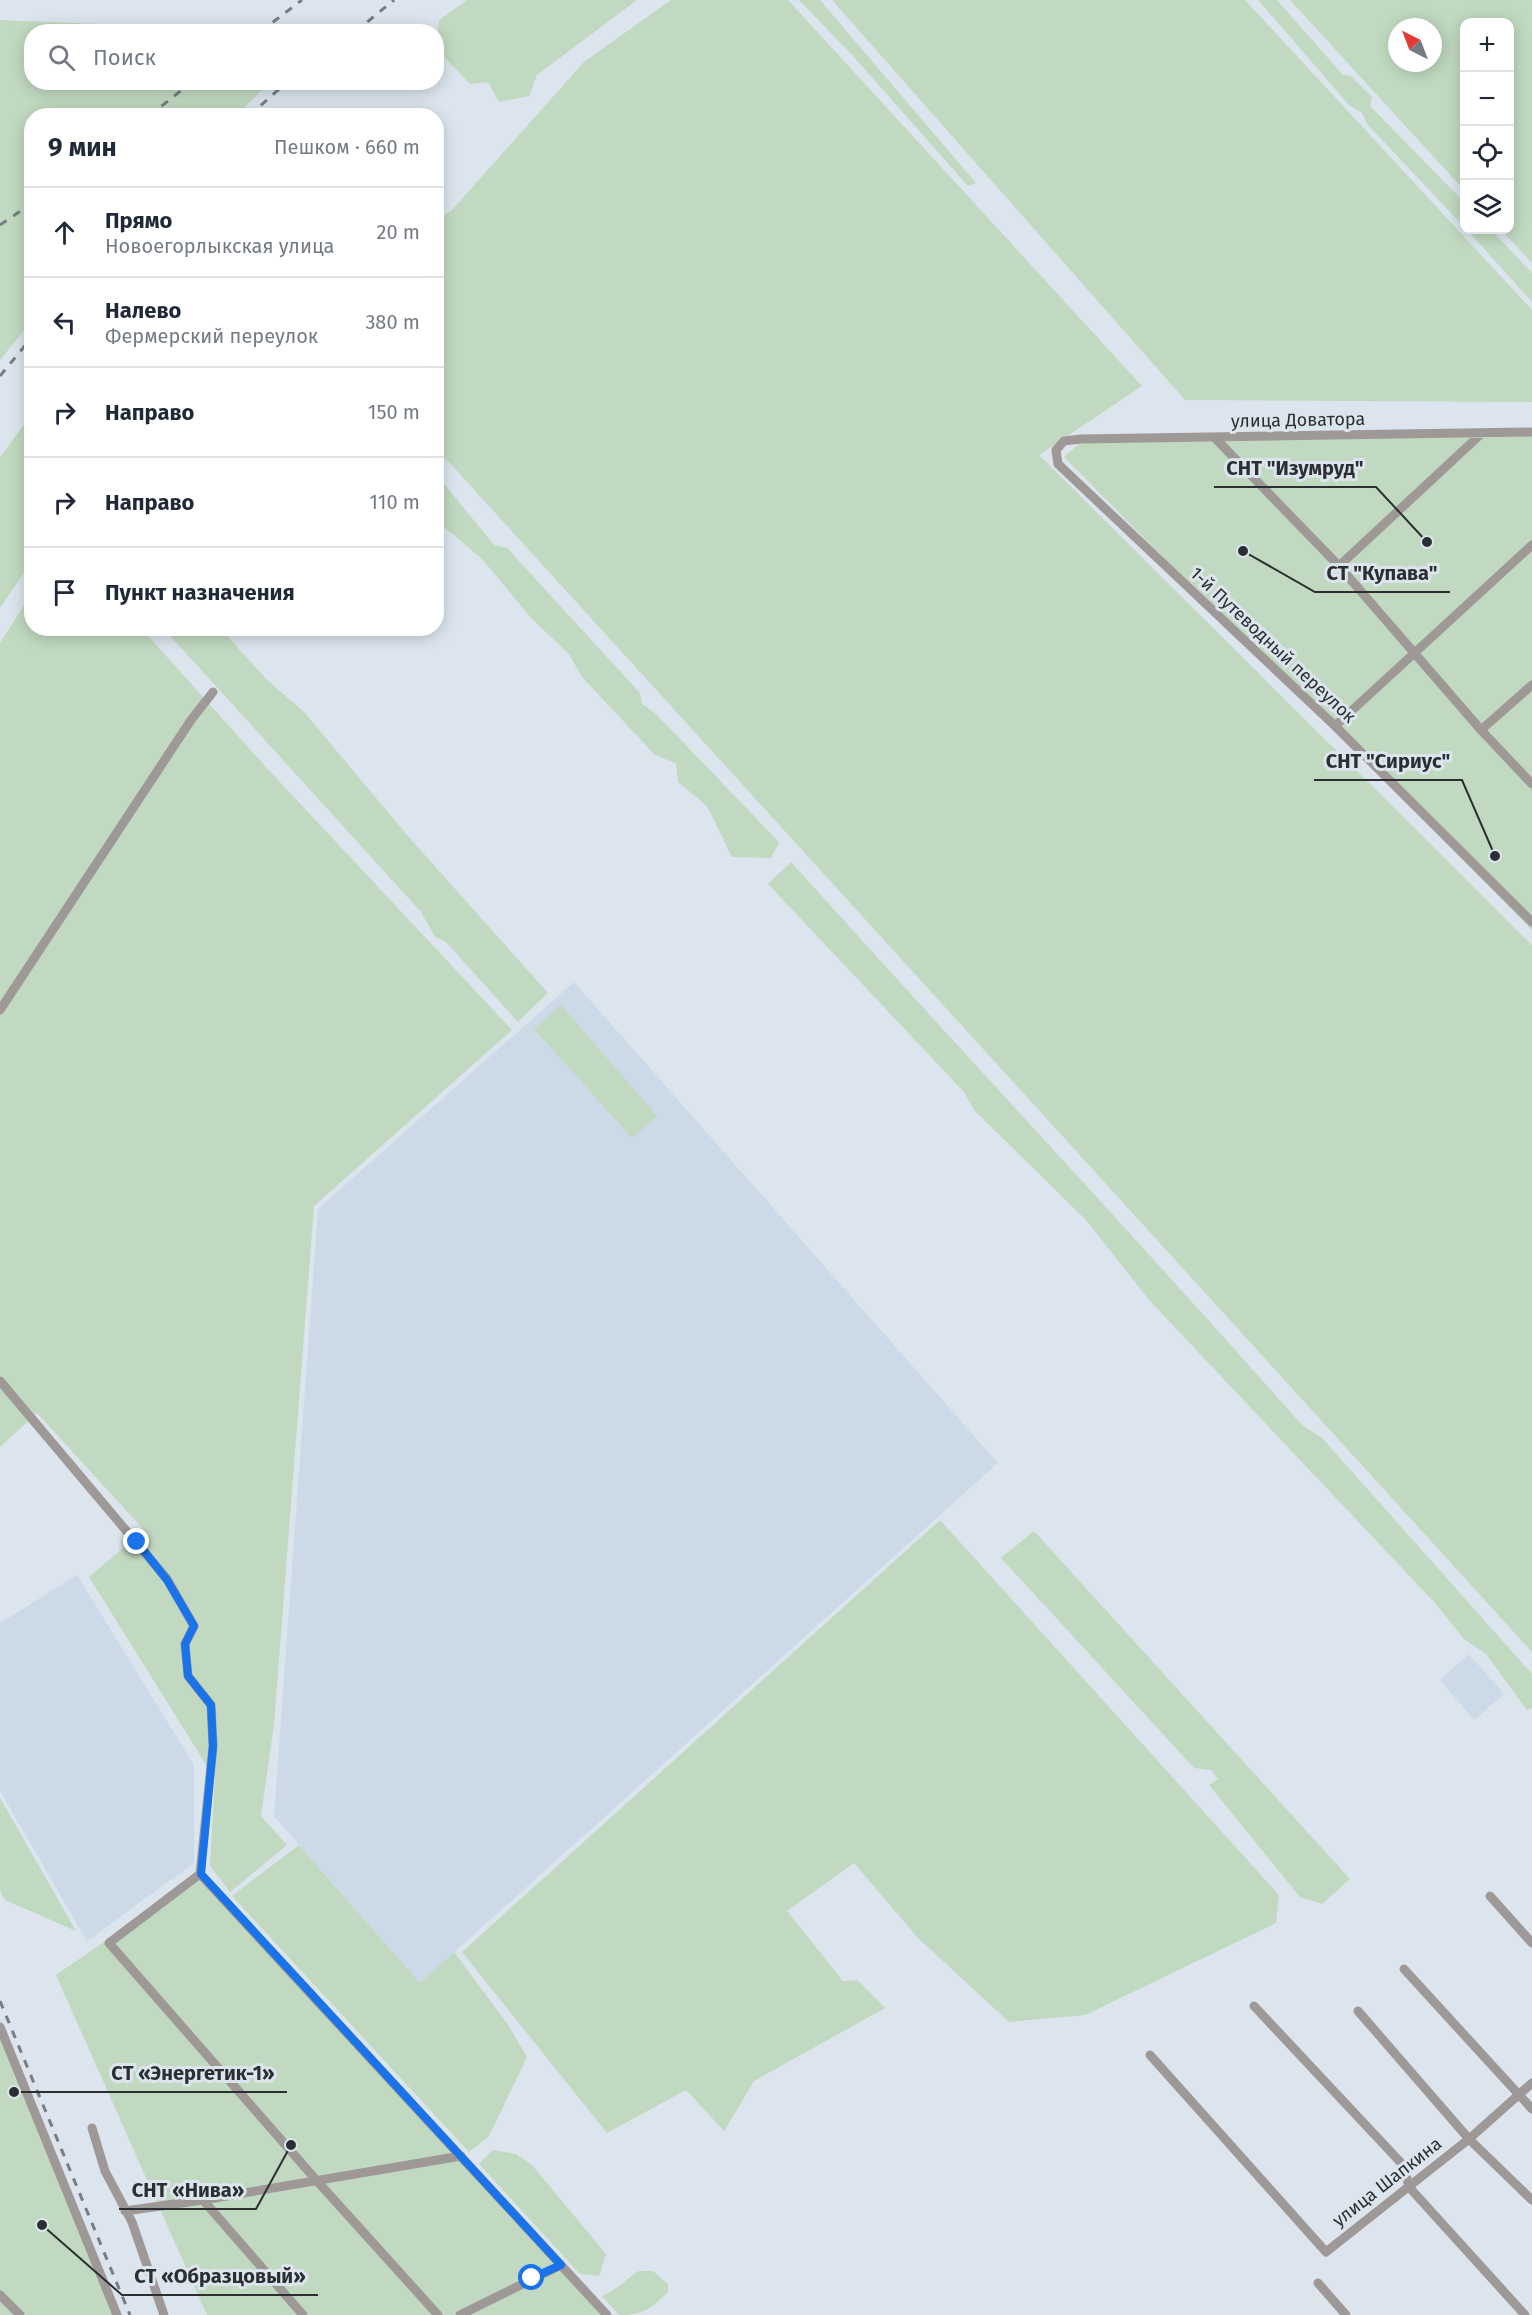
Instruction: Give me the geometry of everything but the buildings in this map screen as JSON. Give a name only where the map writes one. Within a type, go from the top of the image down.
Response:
[{"type":"street","name":"улица Доватора","points":[[1064,441],[1532,432]]},
{"type":"street","points":[[1339,566],[1482,433]]},
{"type":"street","points":[[1215,438],[1339,566],[1481,730],[1532,784]]},
{"type":"street","name":"1-й Путеводный переулок","points":[[1064,441],[1056,450],[1058,464],[1335,726],[1532,922]]},
{"type":"street","points":[[1335,726],[1532,545]]},
{"type":"street","points":[[1481,730],[1532,685]]},
{"type":"street","points":[[0,1010],[190,720],[213,692]]},
{"type":"street","points":[[0,1381],[167,1580],[194,1626],[185,1644],[188,1676],[211,1705],[213,1746],[201,1874],[109,1943],[317,2181],[438,2315]]},
{"type":"street","points":[[201,1874],[607,2315]]},
{"type":"street","points":[[1490,1896],[1532,1943]]},
{"type":"street","points":[[1404,1969],[1532,2109]]},
{"type":"street","points":[[1254,2006],[1404,2166],[1409,2187],[1525,2315]]},
{"type":"street","points":[[1358,2011],[1469,2139],[1532,2199]]},
{"type":"street","points":[[0,2027],[117,2315]]},
{"type":"street","name":"улица Шапкина","points":[[1150,2055],[1326,2252],[1469,2139],[1532,2083]]},
{"type":"street","points":[[92,2128],[105,2171],[132,2222],[164,2315]]},
{"type":"street","points":[[125,2211],[461,2156]]},
{"type":"street","points":[[203,2200],[303,2315]]},
{"type":"street","points":[[460,2315],[561,2265]]},
{"type":"street","points":[[1318,2283],[1346,2315]]},
{"type":"street","points":[[0,2295],[20,2315]]},
{"type":"shaded area","points":[[574,982],[998,1463],[420,1983],[274,1816],[318,1209]]},
{"type":"shaded area","points":[[77,1575],[194,1765],[194,1863],[87,1941],[0,1791],[0,1623]]},
{"type":"shaded area","points":[[1469,1654],[1504,1694],[1474,1720],[1440,1680]]},
{"type":"green space","points":[[467,0],[637,0],[537,75],[529,96],[499,102],[488,82],[470,84],[444,56],[444,24],[439,24],[439,20]]},
{"type":"green space","points":[[671,0],[788,0],[1142,386],[1039,455],[1532,945],[1532,1652],[444,457],[444,216],[451,211],[584,62]]},
{"type":"green space","points":[[799,0],[820,0],[976,183],[968,186],[853,56]]},
{"type":"green space","points":[[832,0],[1245,0],[1532,310],[1532,402],[1185,400]]},
{"type":"green space","points":[[1258,0],[1277,0],[1343,75],[1351,76],[1372,97],[1370,106],[1460,198],[1460,223],[1368,125],[1362,113],[1350,106]]},
{"type":"green space","points":[[1290,0],[1532,0],[1532,263],[1505,234],[1514,234],[1514,18],[1460,18],[1460,186]]},
{"type":"green space","points":[[0,20],[94,24],[24,24],[24,90],[262,90],[244,108],[24,108],[24,331],[0,360]]},
{"type":"green space","points":[[1471,234],[1495,234],[1532,273],[1532,302]]},
{"type":"green space","points":[[24,424],[24,572],[0,608],[0,457]]},
{"type":"green space","points":[[1532,429],[1532,930],[1064,457],[1080,443]]},
{"type":"green space","points":[[444,484],[494,545],[507,548],[640,693],[642,704],[655,713],[779,842],[771,858],[732,857],[707,806],[678,782],[676,764],[654,754],[582,677],[569,654],[532,619],[482,559],[444,527]]},
{"type":"green space","points":[[24,605],[24,636],[148,636],[264,765],[512,1030],[314,1206],[274,1724],[261,1816],[287,1845],[230,1892],[210,1866],[215,1779],[89,1577],[144,1530],[37,1413],[0,1447],[0,643]]},
{"type":"green space","points":[[170,636],[227,636],[267,680],[304,712],[407,835],[548,993],[518,1022],[445,941],[435,937],[421,912]]},
{"type":"green space","points":[[791,862],[1302,1425],[1322,1438],[1532,1674],[1532,1708],[1527,1710],[1486,1654],[1464,1639],[1435,1603],[1149,1300],[1087,1221],[975,1111],[963,1091],[768,884]]},
{"type":"green space","points":[[561,1005],[657,1116],[632,1138],[534,1029]]},
{"type":"green space","points":[[940,1520],[1279,1895],[1276,1923],[1085,2015],[1009,2022],[918,1938],[854,1863],[787,1911],[843,1981],[857,1980],[885,2008],[754,2081],[724,2131],[686,2090],[607,2133],[462,1952]]},
{"type":"green space","points":[[1034,1531],[1350,1879],[1322,1904],[1300,1897],[1209,1785],[1218,1779],[1211,1770],[1194,1768],[1001,1558]]},
{"type":"green space","points":[[0,1798],[76,1931],[5,1900],[0,1891]]},
{"type":"green space","points":[[299,1845],[420,1983],[454,1952],[509,2026],[527,2057],[489,2136],[469,2152],[232,1896]]},
{"type":"green space","points":[[201,1875],[606,2315],[207,2315],[56,1975]]},
{"type":"green space","points":[[0,2034],[121,2315],[0,2315]]},
{"type":"green space","points":[[493,2150],[516,2154],[532,2165],[606,2254],[599,2276],[580,2274],[479,2164]]},
{"type":"green space","points":[[639,2271],[653,2271],[668,2284],[668,2292],[646,2310],[635,2314],[619,2315],[602,2296]]},
{"type":"railway","points":[[270,24],[302,0]]},
{"type":"railway","points":[[365,24],[394,0]]},
{"type":"railway","points":[[159,108],[182,90]]},
{"type":"railway","points":[[258,108],[278,90]]},
{"type":"railway","points":[[0,225],[24,208]]},
{"type":"railway","points":[[0,376],[24,347]]},
{"type":"railway","points":[[0,2001],[130,2315]]},
{"type":"place","name":"СНТ \"Изумруд\"","points":[[1427,542]]},
{"type":"place","name":"СТ \"Купава\"","points":[[1243,551]]},
{"type":"place","name":"СНТ \"Сириус\"","points":[[1495,856]]},
{"type":"place","name":"СТ «Энергетик-1»","points":[[14,2092]]},
{"type":"place","name":"СНТ «Нива»","points":[[291,2145]]},
{"type":"place","name":"СТ «Образцовый»","points":[[42,2225]]},
{"type":"route","points":[[137,1542],[167,1580],[194,1626],[185,1644],[188,1676],[211,1705],[213,1746],[201,1874],[561,2265],[532,2278]]}]
